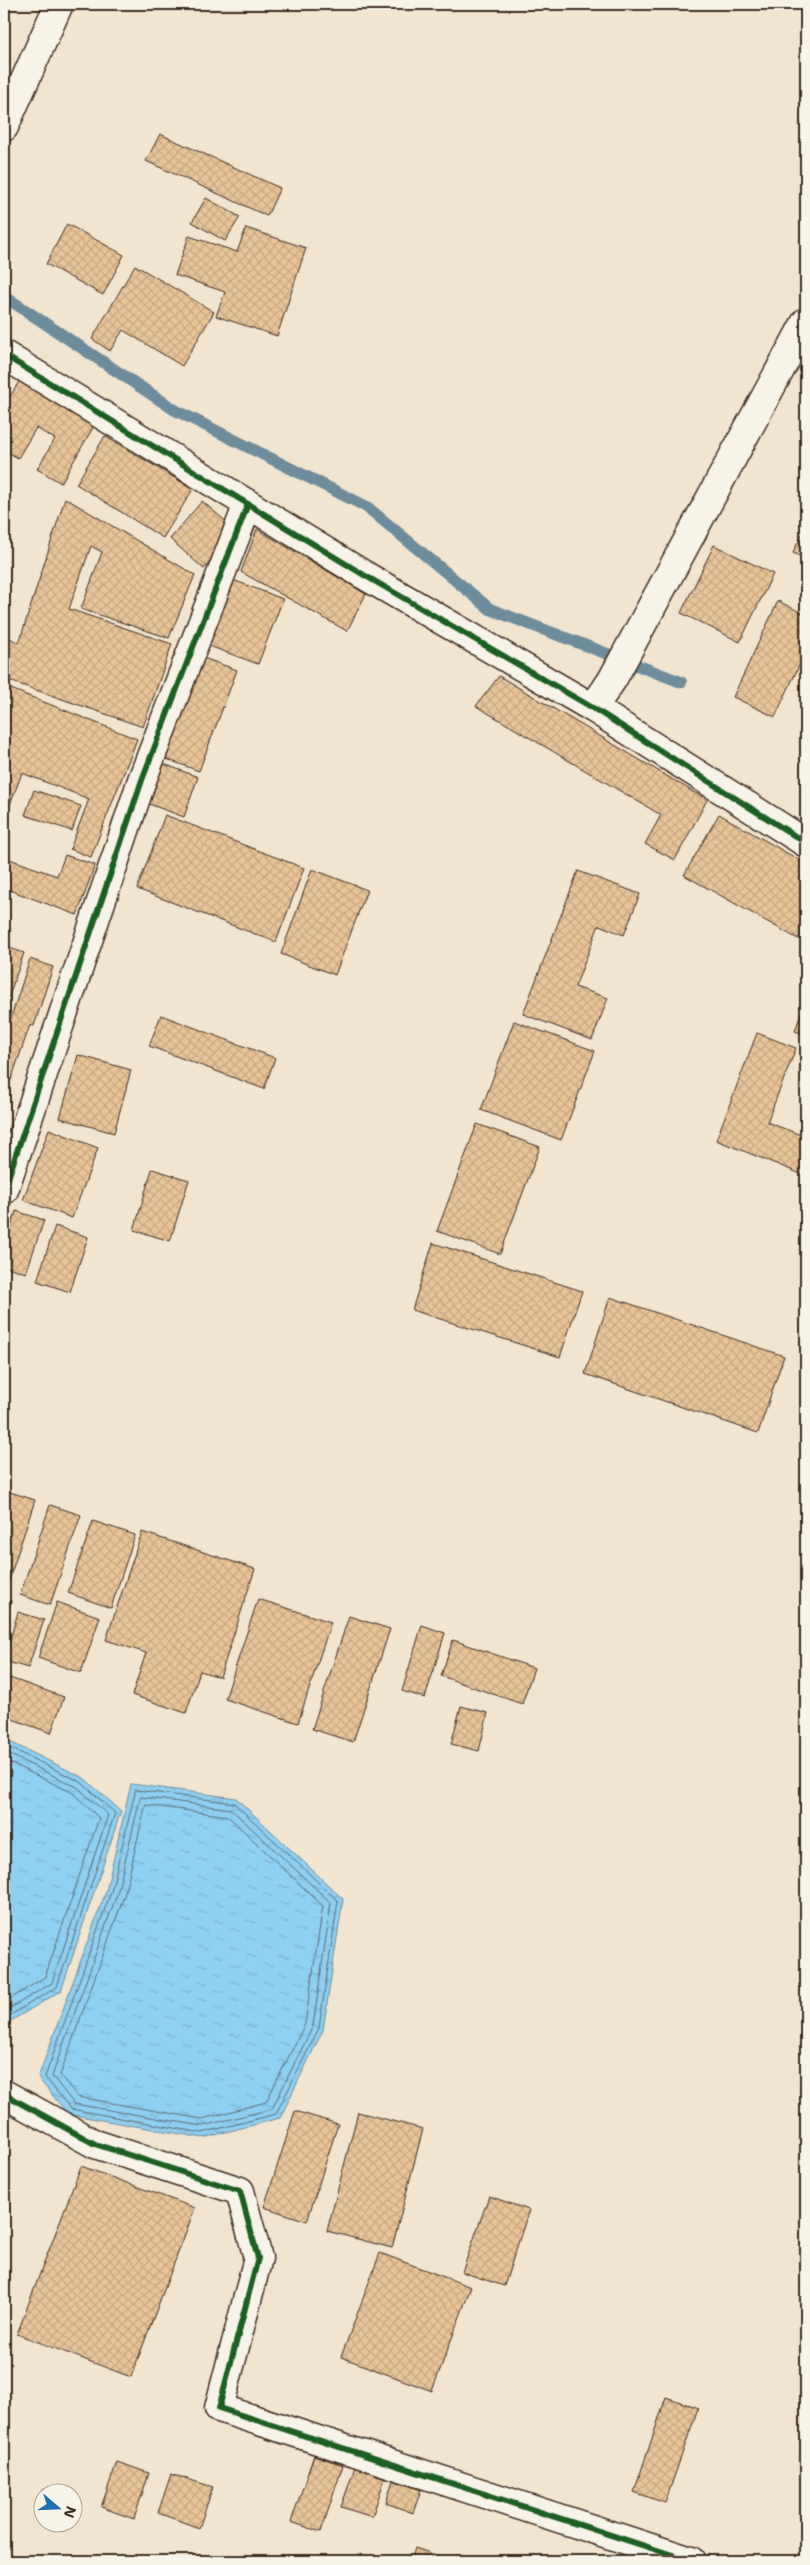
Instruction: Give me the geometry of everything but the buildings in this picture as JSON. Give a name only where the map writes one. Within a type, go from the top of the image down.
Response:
[{"type":"street","points":[[4,127],[59,4]]},
{"type":"street","points":[[593,708],[612,680],[806,322]]},
{"type":"street","points":[[4,355],[364,575],[593,708],[806,844]]},
{"type":"street","points":[[4,1190],[142,780],[248,504]]},
{"type":"street","points":[[4,2094],[95,2144],[240,2192],[258,2258],[219,2408],[691,2561]]},
{"type":"water","points":[[4,1739],[84,1778],[121,1811],[61,1991],[4,2025]]},
{"type":"water","points":[[131,1784],[236,1798],[343,1899],[323,2030],[280,2118],[203,2138],[68,2114],[38,2078],[106,1891]]},
{"type":"waterway","points":[[4,296],[175,410],[367,507],[490,609],[681,682]]},
{"type":"cycle path","points":[[4,355],[364,575],[593,708],[806,843]]},
{"type":"cycle path","points":[[4,1190],[142,780],[248,504]]},
{"type":"cycle path","points":[[4,2094],[95,2144],[240,2191],[258,2258],[219,2408],[691,2561]]}]
